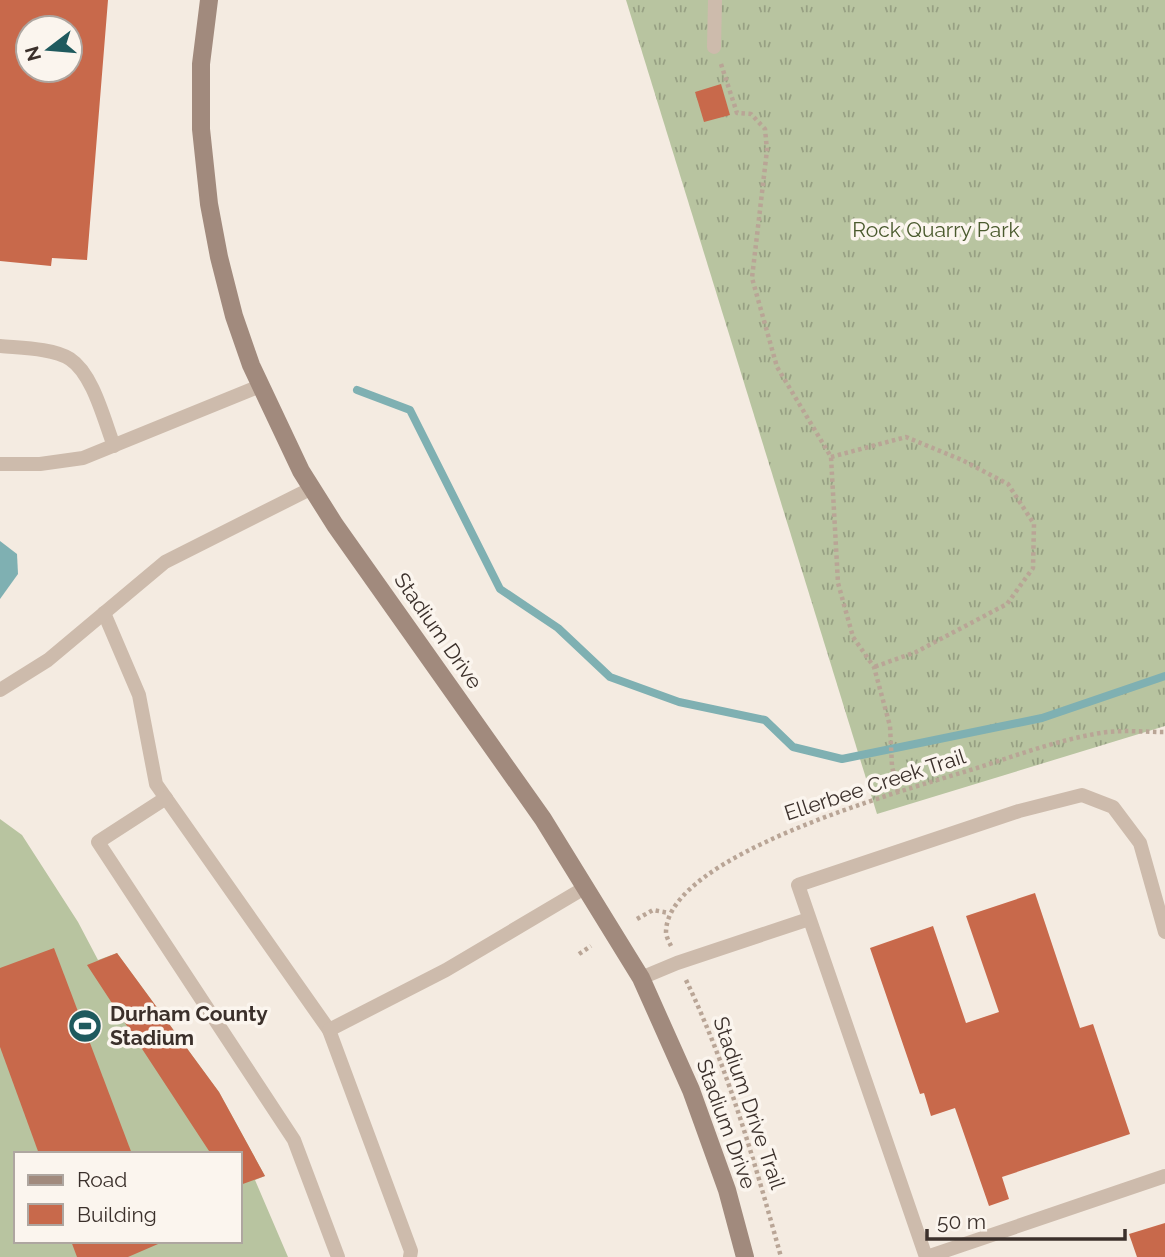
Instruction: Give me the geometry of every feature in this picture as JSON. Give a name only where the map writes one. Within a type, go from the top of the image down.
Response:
[{"type":"street","name":"Stadium Drive","points":[[209,0],[201,64],[201,130],[209,204],[234,316],[261,386],[284,439],[335,525],[543,819],[641,978],[700,1115],[727,1190],[744,1257]]},
{"type":"lane","points":[[714,47],[715,0]]},
{"type":"lane","points":[[0,346],[37,349],[69,358],[86,376],[114,446]]},
{"type":"lane","points":[[0,464],[40,464],[83,458],[261,386]]},
{"type":"lane","points":[[0,690],[48,660],[165,562],[312,488]]},
{"type":"lane","points":[[104,613],[139,695],[156,784],[329,1030],[406,1255]]},
{"type":"lane","points":[[1165,932],[1140,843],[1112,807],[1082,795],[1019,811],[798,886],[926,1257],[1165,1176]]},
{"type":"lane","points":[[166,798],[98,842],[294,1140],[338,1257]]},
{"type":"lane","points":[[329,1030],[446,970],[586,887]]},
{"type":"lane","points":[[641,978],[677,963],[809,919]]},
{"type":"path","points":[[714,47],[737,113],[751,114],[765,129],[767,150],[752,278],[777,367],[831,457],[838,583],[853,637],[874,667],[890,726],[892,766],[898,792]]},
{"type":"path","points":[[831,457],[906,437],[962,460],[1008,484],[1034,524],[1032,568],[1007,604],[916,652],[874,667]]},
{"type":"path","name":"Ellerbee Creek Trail","points":[[669,913],[684,894],[717,868],[781,833],[844,809],[1054,744],[1107,732],[1165,732]]},
{"type":"path","points":[[638,919],[653,910],[669,913],[665,933],[677,963]]},
{"type":"path","points":[[579,954],[592,946]]},
{"type":"path","name":"Stadium Drive Trail","points":[[677,963],[707,1024],[756,1167],[781,1257]]},
{"type":"green space","name":"Rock Quarry Park","points":[[626,0],[1165,0],[1165,726],[877,814]]},
{"type":"green space","name":"Durham County Stadium","points":[[0,819],[22,835],[78,922],[98,960],[117,953],[219,1092],[265,1176],[255,1180],[288,1257],[0,1257]]},
{"type":"water","points":[[0,541],[17,554],[18,574],[0,599]]},
{"type":"building","points":[[0,0],[108,0],[87,260],[52,258],[51,266],[0,261]]},
{"type":"building","points":[[721,84],[730,115],[704,122],[695,92]]},
{"type":"building","points":[[1035,893],[1080,1028],[1093,1024],[1130,1134],[1002,1177],[1009,1199],[989,1206],[955,1108],[931,1116],[924,1093],[920,1094],[870,948],[933,926],[966,1023],[999,1012],[966,916]]},
{"type":"building","points":[[54,948],[131,1152],[38,1152],[0,1047],[0,968]]},
{"type":"building","points":[[117,953],[219,1092],[265,1176],[242,1184],[242,1152],[210,1152],[87,965]]},
{"type":"building","points":[[1165,1223],[1165,1257],[1137,1257],[1129,1234]]},
{"type":"building","points":[[72,1243],[160,1243],[128,1257],[77,1257]]},
{"type":"waterway","points":[[357,390],[410,410],[500,589],[558,628],[610,677],[679,702],[765,720],[793,747],[842,759],[1042,718],[1165,676]]},
{"type":"place","name":"Durham County Stadium","points":[[85,1026]]}]
